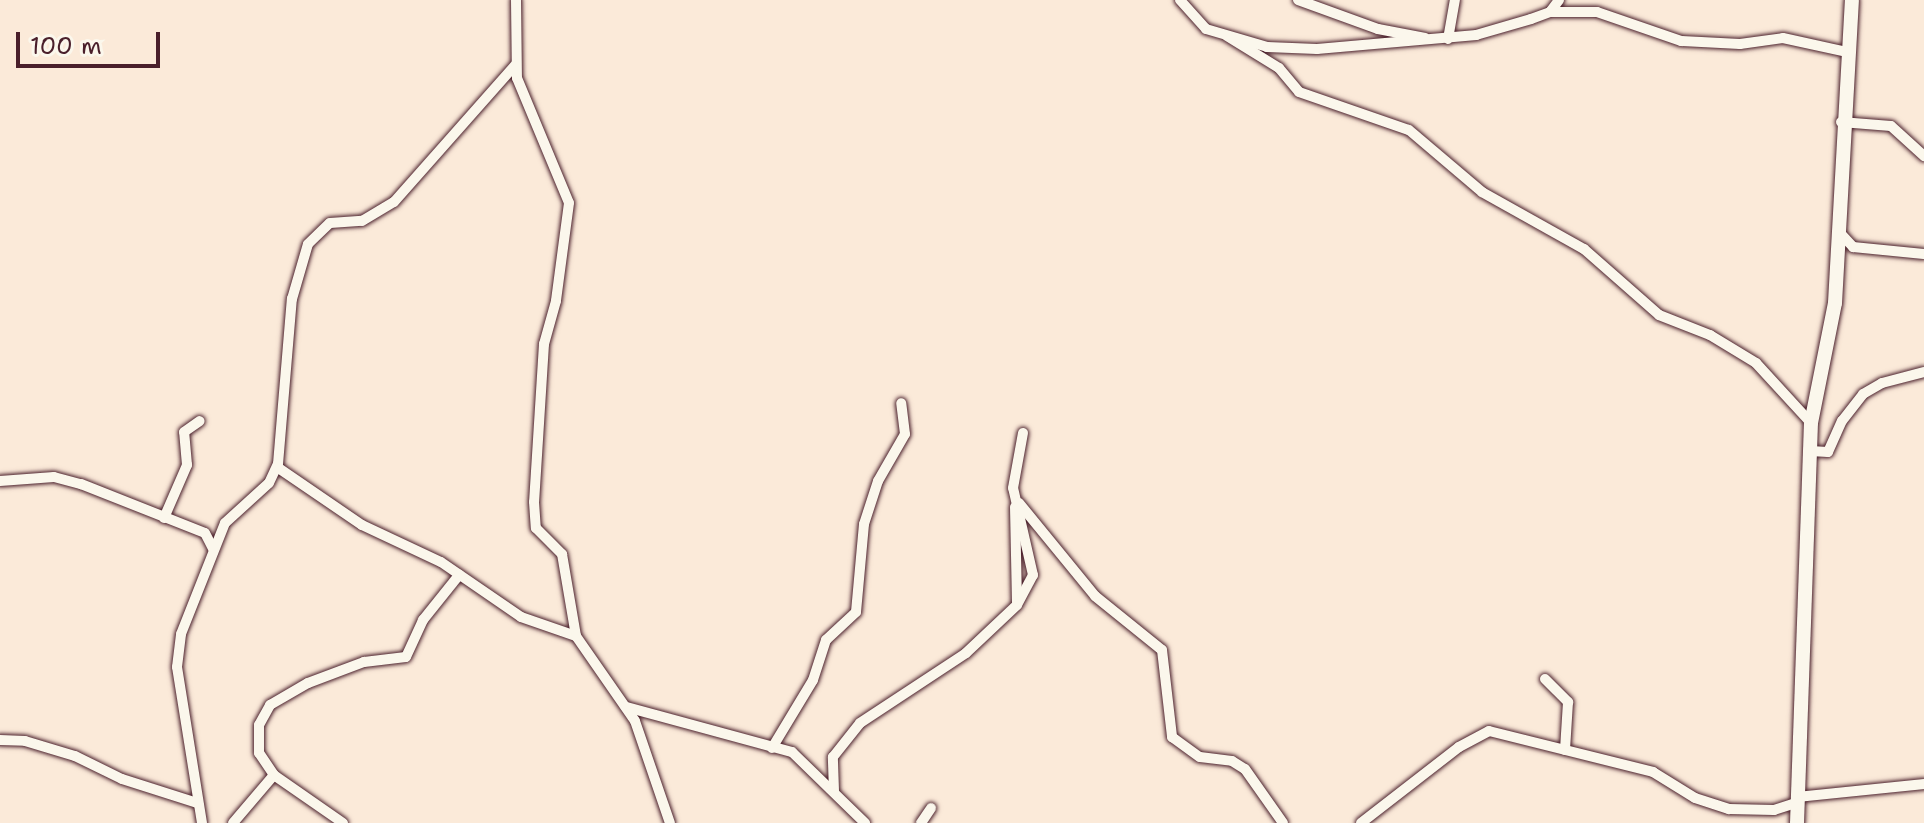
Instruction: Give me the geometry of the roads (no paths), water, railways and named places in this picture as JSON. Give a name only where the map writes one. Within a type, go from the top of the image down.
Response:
[{"type":"street","points":[[516,0],[516,64],[521,89],[545,136],[569,203],[556,301],[544,344],[534,502],[536,528],[562,554],[576,636],[644,740],[670,823]]},
{"type":"street","points":[[1180,0],[1200,25],[1267,47],[1317,49],[1448,39],[1499,30],[1550,12],[1597,12],[1681,41],[1740,44],[1783,38],[1847,52]]},
{"type":"street","points":[[1298,0],[1378,29],[1434,40]]},
{"type":"street","points":[[1448,39],[1455,0]]},
{"type":"street","points":[[1550,12],[1559,0]]},
{"type":"street","points":[[1797,823],[1811,423],[1835,303],[1841,228],[1841,122],[1852,0]]},
{"type":"street","points":[[1227,36],[1279,68],[1299,92],[1409,130],[1482,192],[1584,249],[1659,315],[1710,335],[1756,363],[1811,423]]},
{"type":"street","points":[[202,823],[178,653],[213,549],[232,513],[269,483],[277,467],[292,299],[308,244],[330,223],[362,221],[394,202],[516,64]]},
{"type":"street","points":[[1841,122],[1891,126],[1924,156]]},
{"type":"street","points":[[1841,228],[1842,239],[1853,247],[1924,254]]},
{"type":"street","points":[[1810,451],[1828,452],[1842,421],[1863,394],[1882,383],[1924,372]]},
{"type":"street","points":[[772,748],[813,680],[826,640],[856,612],[864,524],[878,481],[905,434],[901,403]]},
{"type":"street","points":[[164,518],[187,465],[184,432],[200,421]]},
{"type":"street","points":[[1017,605],[1014,500],[1023,433]]},
{"type":"street","points":[[277,467],[362,525],[459,575],[521,617],[576,636]]},
{"type":"street","points":[[0,481],[66,480],[205,533],[213,549]]},
{"type":"street","points":[[834,791],[833,757],[860,723],[941,672],[1017,605],[1033,575],[1026,530],[1014,500]]},
{"type":"street","points":[[1014,500],[1095,596],[1162,650],[1172,737],[1200,757],[1232,761],[1245,769],[1283,823]]},
{"type":"street","points":[[343,823],[274,775],[256,739],[270,705],[331,673],[373,659],[406,657],[423,620],[459,575]]},
{"type":"street","points":[[1545,679],[1568,702],[1565,750]]},
{"type":"street","points":[[625,707],[802,758],[865,823]]},
{"type":"street","points":[[1361,823],[1484,732],[1653,772],[1695,798],[1729,809],[1774,810],[1798,800],[1924,784]]},
{"type":"street","points":[[0,740],[25,741],[75,756],[122,779],[197,803]]},
{"type":"street","points":[[233,823],[274,775]]},
{"type":"street","points":[[921,823],[931,808]]}]
